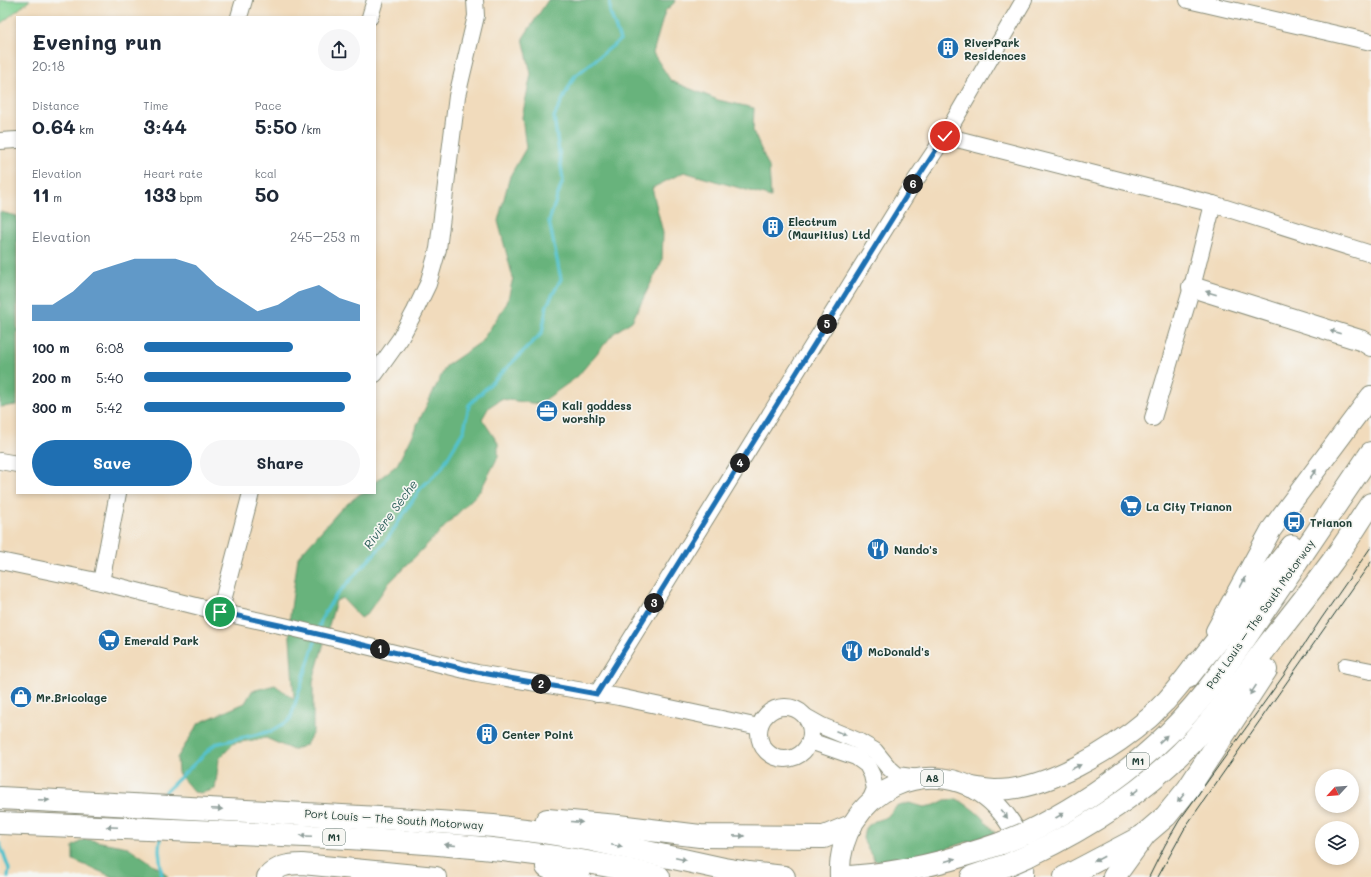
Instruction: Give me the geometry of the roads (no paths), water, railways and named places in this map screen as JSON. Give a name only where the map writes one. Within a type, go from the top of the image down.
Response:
[{"type":"highway","points":[[1188,676],[1305,529],[1371,441]]},
{"type":"highway","name":"Port Louis – The South Motorway","points":[[850,877],[914,869],[938,864],[1002,843],[1024,834],[1064,813],[1114,781],[1162,739],[1190,711],[1230,661],[1371,453]]},
{"type":"highway","name":"Port Louis – The South Motorway","points":[[972,877],[1016,871],[1030,855],[1063,840],[1097,820],[1156,776],[1204,728],[1332,561],[1371,504]]},
{"type":"highway","points":[[1065,877],[1145,834],[1166,816],[1188,789],[1306,612],[1332,561]]},
{"type":"highway","name":"Port Louis – The South Motorway","points":[[2,798],[178,806],[493,826],[592,840],[724,869],[784,877]]},
{"type":"highway","points":[[398,819],[489,815],[618,826],[700,836],[824,837],[851,826]]},
{"type":"highway","name":"Port Louis – The South Motorway","points":[[7,823],[298,835],[489,848],[594,863],[659,877]]},
{"type":"highway","points":[[1114,877],[1145,834]]},
{"type":"highway","points":[[489,848],[579,877]]},
{"type":"main road","points":[[1192,287],[1363,341],[1371,346]]},
{"type":"main road","points":[[971,787],[994,790],[1016,788],[1044,780],[1079,766],[1112,746],[1150,718],[1188,676],[1212,638],[1271,530],[1371,396]]},
{"type":"main road","name":"A8","points":[[840,877],[839,865],[843,845],[851,826],[860,813],[870,801],[894,786],[922,778],[947,779],[959,782],[971,787],[990,799],[1006,815],[1017,835],[1024,856],[1016,871]]},
{"type":"main road","points":[[267,877],[282,866],[302,864],[436,877]]},
{"type":"street","points":[[239,16],[244,0]]},
{"type":"street","points":[[370,16],[374,0]]},
{"type":"street","points":[[376,373],[400,339],[415,311],[428,284],[438,249],[457,96],[476,16],[475,0]]},
{"type":"street","points":[[597,694],[945,136],[1024,0]]},
{"type":"street","points":[[1188,0],[1371,42]]},
{"type":"street","points":[[945,136],[1213,204],[1371,254]]},
{"type":"street","points":[[0,141],[16,140]]},
{"type":"street","points":[[1154,418],[1192,287],[1213,204]]},
{"type":"street","points":[[0,460],[16,464]]},
{"type":"street","points":[[101,582],[118,494]]},
{"type":"street","points":[[220,612],[251,494]]},
{"type":"street","points":[[0,561],[101,582],[220,612],[477,672],[597,694],[759,727]]},
{"type":"street","points":[[1346,666],[1371,671]]},
{"type":"street","points":[[806,717],[810,724],[810,741],[801,754],[794,758],[786,759],[770,755],[764,750],[758,735],[759,727],[766,714],[777,708],[790,707],[796,709],[806,717],[822,726],[864,744],[875,751],[888,767],[897,775],[922,778]]},
{"type":"street","points":[[810,741],[856,757],[867,765],[872,775],[875,789],[870,801]]},
{"type":"waterway","name":"Rivière Sèche","points":[[318,630],[322,618],[334,598],[386,541],[420,489],[441,469],[464,430],[469,405],[542,333],[547,305],[561,279],[549,221],[563,180],[554,117],[574,77],[620,40],[610,12],[610,0]]},
{"type":"waterway","name":"Rivière Sèche","points":[[165,799],[166,791],[215,744],[272,731],[290,720],[316,638]]},
{"type":"waterway","name":"Rivière Sèche","points":[[160,837],[159,850],[162,877]]},
{"type":"waterway","points":[[0,844],[9,869],[8,877]]},
{"type":"tram line","points":[[1149,877],[1179,821],[1284,675],[1371,547]]},
{"type":"tram line","points":[[1158,877],[1186,826],[1371,562]]},
{"type":"place","name":"RiverPark Residences","points":[[948,48]]},
{"type":"place","name":"Electrum (Mauritius) Ltd","points":[[773,227]]},
{"type":"place","name":"Kali goddess worship","points":[[547,411]]},
{"type":"place","name":"La City Trianon","points":[[1131,506]]},
{"type":"place","name":"Trianon","points":[[1294,522]]},
{"type":"place","name":"Nando's","points":[[878,549]]},
{"type":"place","name":"Emerald Park","points":[[109,640]]},
{"type":"place","name":"McDonald's","points":[[852,651]]},
{"type":"place","name":"Mr.Bricolage","points":[[21,697]]},
{"type":"place","name":"Center Point","points":[[487,734]]}]
